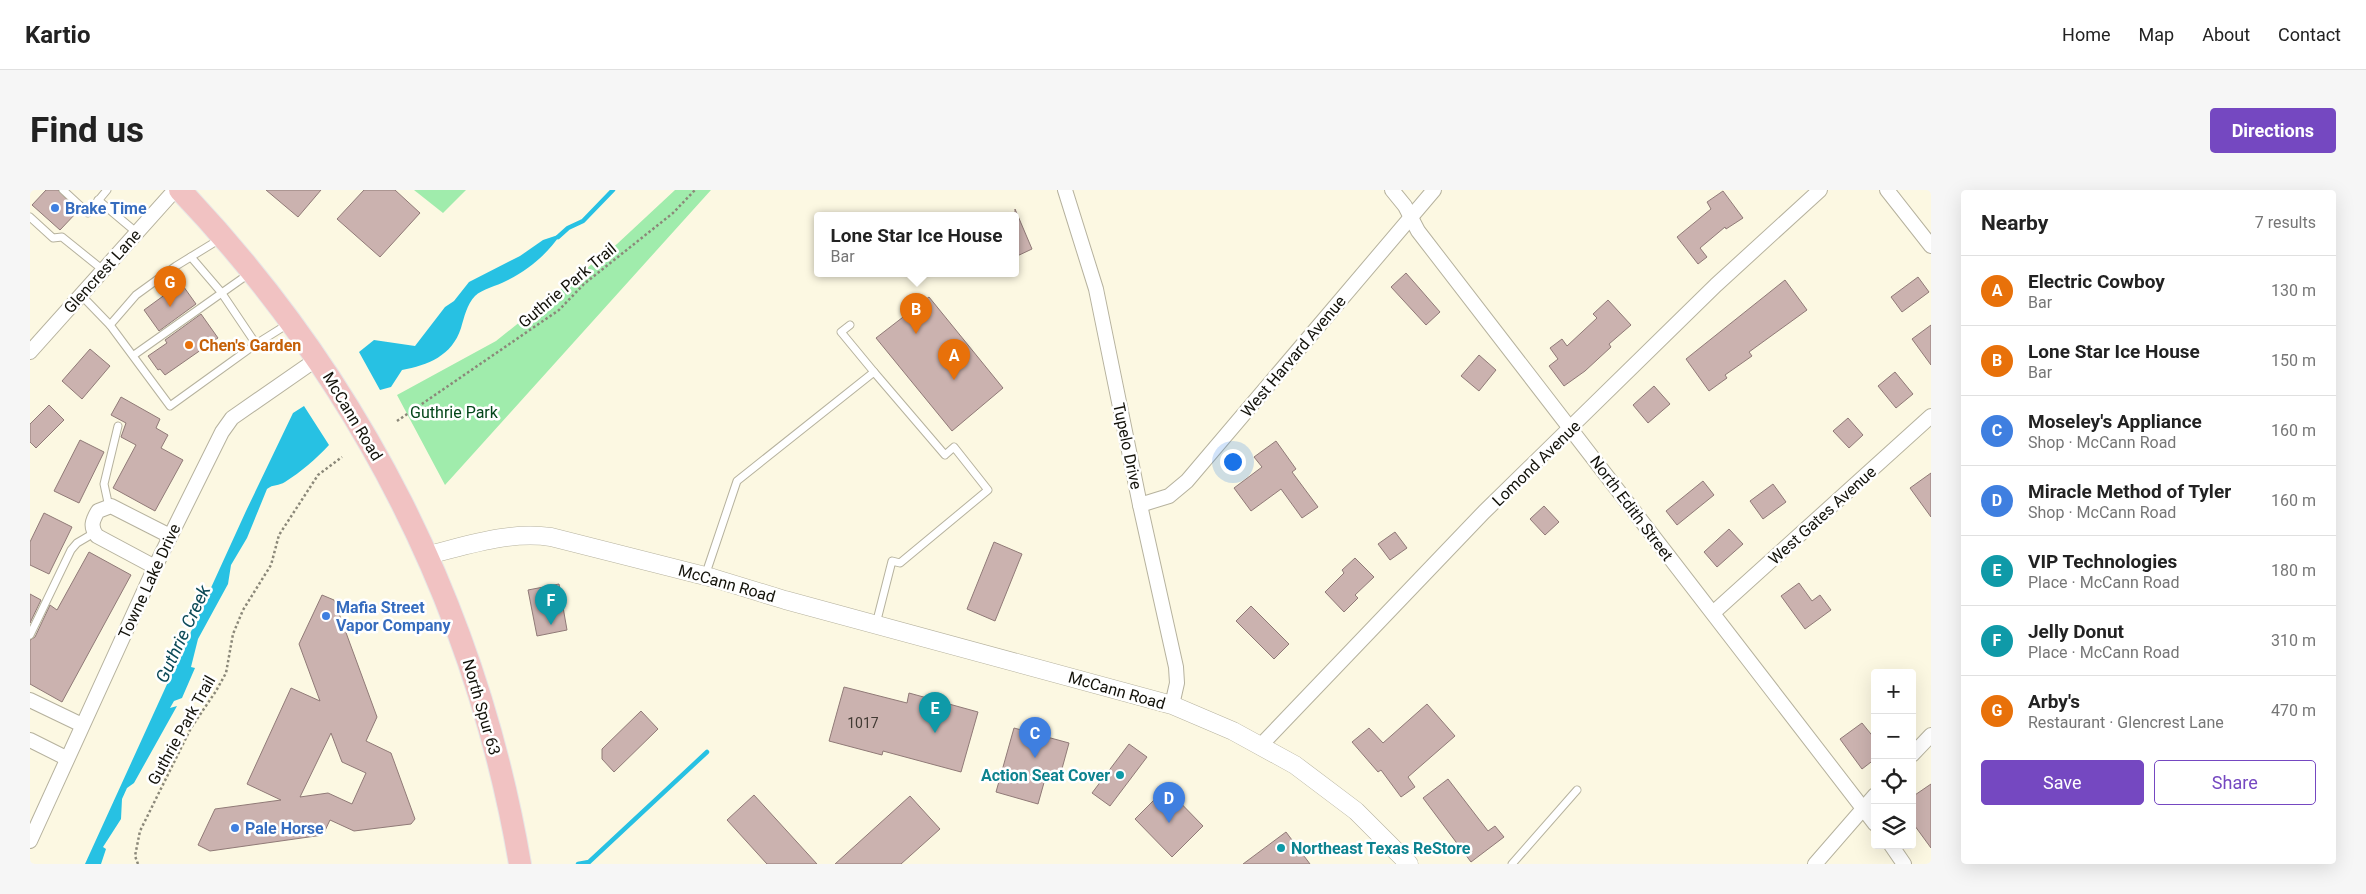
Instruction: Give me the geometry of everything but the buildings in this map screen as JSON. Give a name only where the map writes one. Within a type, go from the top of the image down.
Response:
[{"type":"main road","name":"McCann Road","points":[[180,190],[224,237],[292,322],[370,441],[428,555]]},
{"type":"main road","name":"North Spur 63","points":[[428,555],[453,615],[479,689],[503,781],[520,864]]},
{"type":"street","name":"Glencrest Lane","points":[[30,352],[175,190]]},
{"type":"street","name":"Tupelo Drive","points":[[1065,190],[1096,289],[1140,505],[1176,667],[1177,683],[1172,705]]},
{"type":"street","name":"North Edith Street","points":[[1392,190],[1418,232],[1871,819]]},
{"type":"street","name":"West Harvard Avenue","points":[[1140,505],[1169,496],[1187,481],[1434,190]]},
{"type":"street","name":"Lomond Avenue","points":[[1261,745],[1467,530],[1716,286],[1820,190]]},
{"type":"street","points":[[1887,190],[1931,246]]},
{"type":"street","name":"Towne Lake Drive","points":[[30,841],[66,758],[213,447],[232,418],[317,359]]},
{"type":"street","name":"West Gates Avenue","points":[[1713,613],[1931,416]]},
{"type":"street","points":[[155,567],[102,540],[94,533],[92,523],[98,511],[109,507],[118,509],[170,536]]},
{"type":"street","name":"McCann Road","points":[[428,555],[488,540],[520,535],[539,535],[705,576],[1172,705],[1216,722],[1295,765],[1341,798],[1370,824],[1409,864]]},
{"type":"street","points":[[30,700],[82,725]]},
{"type":"street","points":[[1916,751],[1931,735]]},
{"type":"street","points":[[30,740],[66,758]]},
{"type":"street","points":[[1815,864],[1871,799]]},
{"type":"street","points":[[1893,849],[1904,864]]},
{"type":"lane","points":[[63,190],[88,213],[102,195]]},
{"type":"lane","points":[[96,190],[136,232]]},
{"type":"lane","points":[[30,217],[53,238],[62,237],[103,270]]},
{"type":"lane","points":[[110,325],[136,295],[224,237]]},
{"type":"lane","points":[[191,257],[221,292],[256,344]]},
{"type":"lane","points":[[134,356],[252,271]]},
{"type":"lane","points":[[81,295],[110,325],[170,406],[256,344],[292,322]]},
{"type":"lane","points":[[850,326],[841,332],[874,372],[945,455],[954,447],[988,490],[900,563],[892,561],[875,624]]},
{"type":"lane","points":[[705,576],[737,481],[874,372]]},
{"type":"lane","points":[[109,507],[104,484],[118,426]]},
{"type":"lane","points":[[30,635],[71,550],[77,543],[94,533]]},
{"type":"lane","points":[[1512,864],[1577,790]]},
{"type":"path","name":"Guthrie Park Trail","points":[[397,421],[559,310],[598,273],[673,213],[695,190]]},
{"type":"path","name":"Guthrie Park Trail","points":[[138,864],[135,856],[140,830],[191,728],[226,673],[234,634],[243,610],[271,565],[279,535],[318,475],[342,457]]},
{"type":"green space","points":[[414,190],[466,190],[443,213]]},
{"type":"green space","name":"Guthrie Park","points":[[675,190],[711,190],[445,485],[397,395],[496,341],[617,244]]},
{"type":"water","points":[[561,234],[549,249],[530,266],[502,283],[482,291],[472,299],[452,346],[430,362],[402,370],[391,387],[380,390],[359,352],[374,340],[415,346],[445,307],[454,301],[469,282],[520,256],[543,240]]},
{"type":"water","points":[[304,406],[329,445],[297,474],[283,483],[267,489],[247,538],[231,565],[228,584],[198,639],[191,667],[195,668],[182,698],[174,701],[170,708],[177,706],[134,783],[127,788],[122,799],[121,819],[103,847],[106,849],[101,864],[85,864],[246,511],[293,413]]},
{"type":"waterway","name":"Guthrie Creek","points":[[558,237],[568,228],[583,221],[613,190]]},
{"type":"waterway","points":[[578,864],[589,862],[707,752]]},
{"type":"place","name":"Brake Time","points":[[55,208]]},
{"type":"place","name":"Arby's","points":[[170,307]]},
{"type":"place","name":"Lone Star Ice House","points":[[916,334]]},
{"type":"place","name":"Chen's Garden","points":[[189,345]]},
{"type":"place","name":"Electric Cowboy","points":[[954,380]]},
{"type":"place","name":"Mafia Street Vapor Company","points":[[326,616]]},
{"type":"place","name":"Jelly Donut","points":[[551,625]]},
{"type":"place","name":"VIP Technologies","points":[[935,733]]},
{"type":"place","name":"Moseley's Appliance","points":[[1035,758]]},
{"type":"place","name":"Action Seat Cover","points":[[1120,775]]},
{"type":"place","name":"Miracle Method of Tyler","points":[[1169,823]]},
{"type":"place","name":"Pale Horse","points":[[235,828]]},
{"type":"place","name":"Northeast Texas ReStore","points":[[1281,848]]}]
